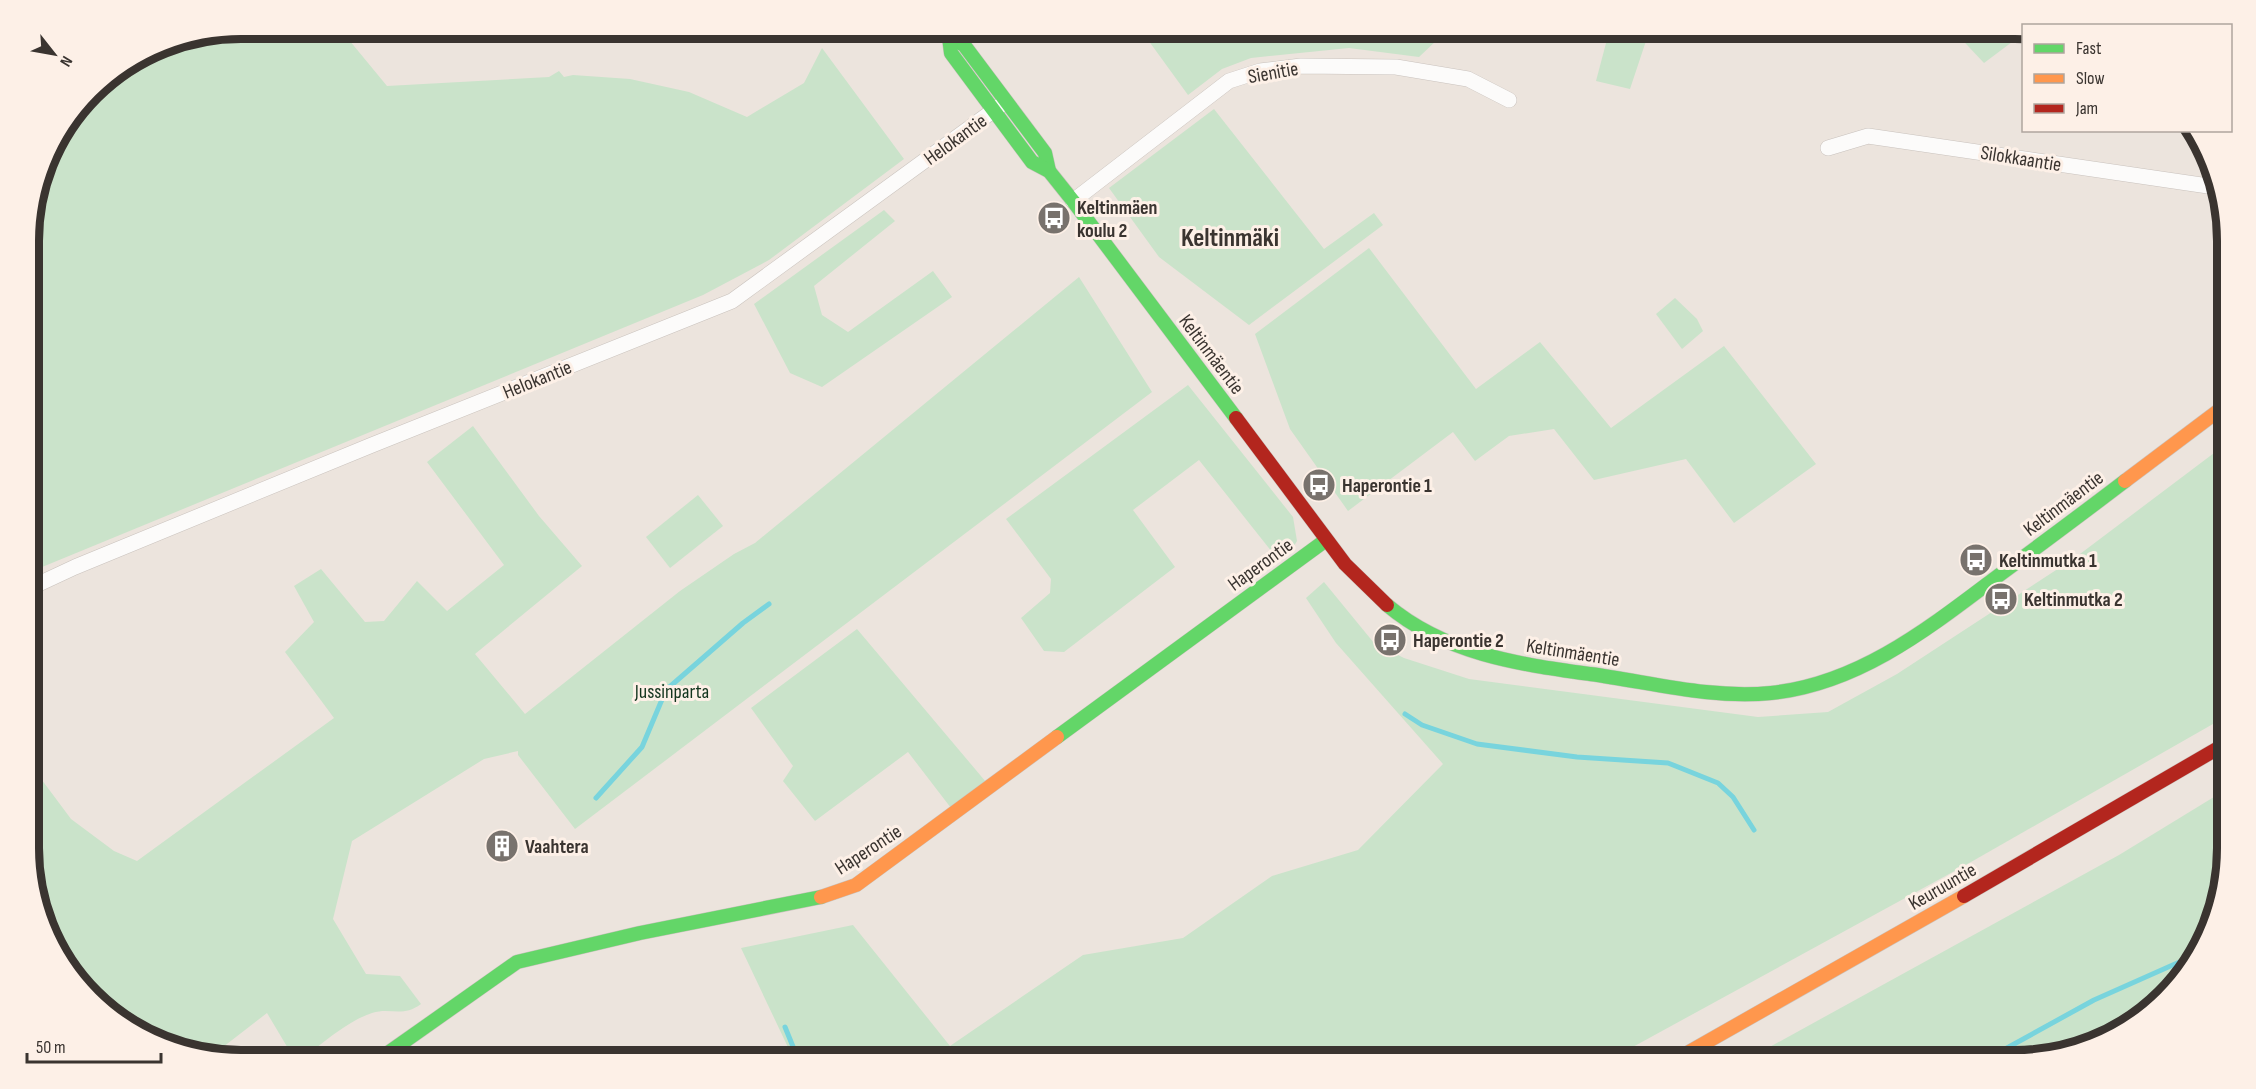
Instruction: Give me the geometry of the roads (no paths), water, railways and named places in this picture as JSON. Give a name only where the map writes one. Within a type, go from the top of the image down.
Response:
[{"type":"main road","name":"Keltinmäentie","points":[[947,39],[951,53],[993,111],[1032,162],[1049,171],[1073,201],[1326,540],[1377,598],[1413,625],[1439,640],[1467,651],[1515,662],[1705,691],[1753,694],[1790,690],[1826,682],[1850,674],[1925,631],[2217,412]]},
{"type":"main road","name":"Keltinmäentie","points":[[954,39],[964,45],[1045,153],[1049,171]]},
{"type":"main road","name":"Haperontie","points":[[391,1050],[517,962],[640,933],[829,895],[856,885],[1326,540]]},
{"type":"main road","name":"Keuruuntie","points":[[1693,1050],[2104,816],[2217,749]]},
{"type":"street","name":"Sienitie","points":[[1073,201],[1229,81],[1260,71],[1301,66],[1396,67],[1468,80],[1509,100]]},
{"type":"street","name":"Helokantie","points":[[39,584],[361,449],[732,301],[1006,101]]},
{"type":"street","name":"Silokkaantie","points":[[1828,148],[1868,136],[2209,186]]},
{"type":"waterway","points":[[596,798],[642,747],[666,690],[743,623],[769,604]]},
{"type":"waterway","points":[[1405,714],[1422,725],[1477,744],[1577,757],[1668,763],[1718,783],[1733,797],[1754,830]]},
{"type":"waterway","points":[[2003,1050],[2094,1000],[2182,961]]},
{"type":"waterway","points":[[785,1027],[794,1050]]},
{"type":"place","name":"Keltinmäen koulu 2","points":[[1054,218]]},
{"type":"place","name":"Haperontie 1","points":[[1319,485]]},
{"type":"place","name":"Keltinmutka 1","points":[[1976,560]]},
{"type":"place","name":"Keltinmutka 2","points":[[2001,599]]},
{"type":"place","name":"Haperontie 2","points":[[1390,640]]},
{"type":"place","name":"Vaahtera","points":[[502,846]]},
{"type":"district","name":"Keltinmäki","points":[[1230,237]]},
{"type":"park label","name":"Jussinparta","points":[[672,691]]}]
